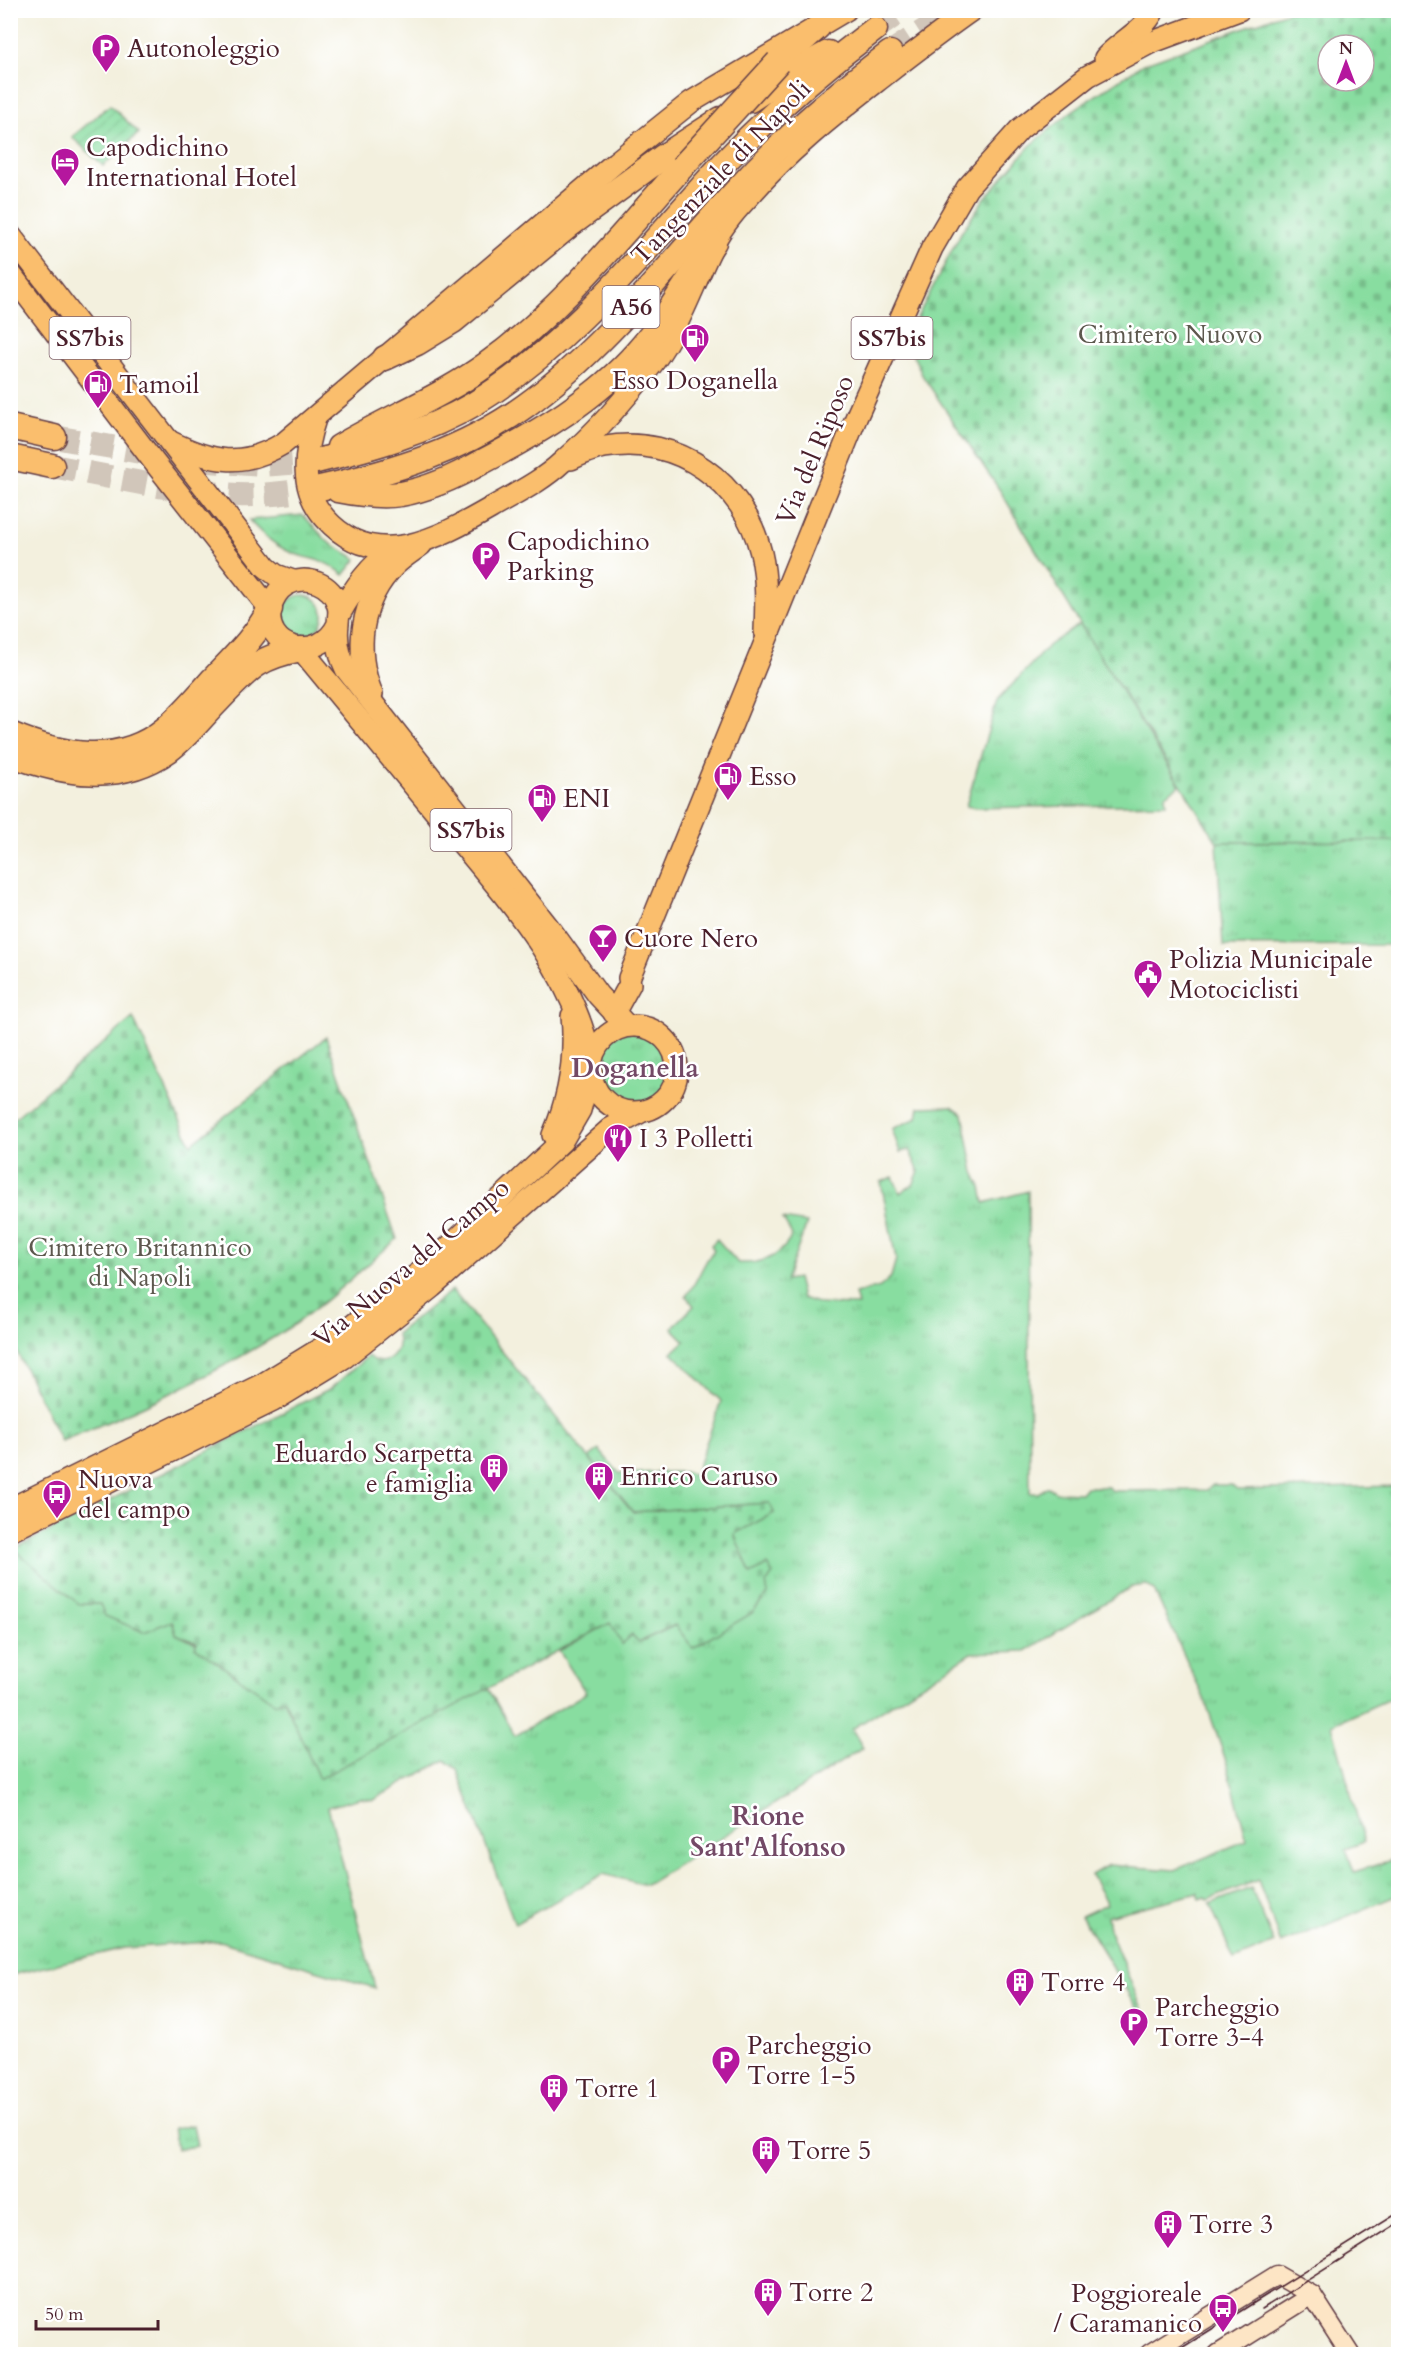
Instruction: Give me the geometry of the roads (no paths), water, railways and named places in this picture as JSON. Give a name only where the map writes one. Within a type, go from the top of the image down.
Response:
[{"type":"highway","name":"Tangenziale di Napoli","points":[[385,358],[417,343],[453,321],[571,224],[664,156],[783,78],[814,59],[871,32],[769,117],[598,303],[560,340],[517,375],[473,404],[436,424],[398,439],[316,461],[484,366],[554,310],[682,167],[778,62],[818,27]]},
{"type":"highway","name":"Tangenziale di Napoli","points":[[714,242],[639,350],[578,404],[523,441],[448,480],[403,493],[353,493],[322,488],[360,480],[412,464],[486,430],[525,406],[594,346],[774,151],[818,110],[890,53]]},
{"type":"highway","points":[[10,427],[54,437]]},
{"type":"highway","points":[[10,457],[52,466],[10,465]]},
{"type":"highway","points":[[10,734],[47,747],[83,755],[116,753],[144,744],[166,728],[244,646],[259,628],[270,609]]},
{"type":"highway","points":[[10,754],[51,768],[88,774],[124,771],[171,748],[254,665],[273,656],[301,649]]},
{"type":"main road","points":[[169,441],[196,454],[234,461],[252,459],[284,443],[616,162],[691,102],[846,10]]},
{"type":"main road","points":[[562,463],[623,399],[653,362],[676,328],[714,242],[754,191],[834,115],[956,18],[972,10]]},
{"type":"main road","points":[[1088,76],[1113,48],[1143,25],[1154,10]]},
{"type":"main road","name":"Via del Riposo","points":[[620,1019],[630,984],[629,978],[856,418],[932,248],[967,188],[1020,129],[1088,76],[1150,43],[1239,10]]},
{"type":"main road","name":"SS7bis","points":[[10,236],[266,567],[276,575],[293,581],[312,581],[328,590],[338,606],[337,642],[342,661],[553,933],[598,995],[620,1019]]},
{"type":"main road","name":"SS7bis","points":[[10,273],[270,609],[270,618],[277,636],[284,642],[301,649],[503,896],[546,954],[570,995]]},
{"type":"main road","points":[[315,419],[305,458],[306,478],[312,497],[322,515],[338,531],[355,541],[374,546],[394,548],[410,546],[456,528],[512,496],[562,463],[604,447],[643,446],[664,450],[688,459],[708,471],[728,488],[752,526],[760,551],[766,594],[764,645]]},
{"type":"main road","points":[[379,711],[366,678],[363,663],[362,630],[367,610],[383,580],[395,565],[428,540]]},
{"type":"main road","points":[[301,649],[311,648],[328,640],[360,580],[377,561],[394,548]]},
{"type":"main road","points":[[270,609],[278,592],[293,581]]},
{"type":"main road","points":[[598,995],[615,988],[622,980],[629,978]]},
{"type":"main road","points":[[570,995],[586,1038],[590,1067],[594,1087],[602,1099],[612,1107],[625,1112],[639,1113],[651,1109],[666,1099],[677,1076],[677,1066],[671,1045],[652,1029],[620,1019],[615,1029],[595,1048],[590,1067]]},
{"type":"main road","points":[[538,1165],[549,1147],[560,1120],[572,1076],[573,1032],[570,995]]},
{"type":"main road","name":"Via Nuova del Campo","points":[[10,1509],[253,1390],[306,1359],[366,1316],[433,1262],[562,1141],[580,1110],[590,1067]]},
{"type":"main road","name":"Via Nuova del Campo","points":[[10,1531],[273,1401],[336,1363],[432,1287],[610,1130],[639,1113]]},
{"type":"main road","points":[[1149,2355],[1277,2275],[1311,2295],[1350,2355]]},
{"type":"main road","points":[[1218,2355],[1311,2295]]},
{"type":"tunnel","points":[[875,29],[902,10]]},
{"type":"tunnel","points":[[890,53],[956,10]]},
{"type":"tunnel","points":[[54,437],[181,459],[262,465],[316,461]]},
{"type":"tunnel","points":[[52,466],[144,484],[238,495],[320,488]]},
{"type":"tram line","points":[[1172,2354],[1398,2213]]},
{"type":"tram line","points":[[1262,2309],[1398,2223]]},
{"type":"place","name":"Autonoleggio","points":[[106,74]]},
{"type":"place","name":"Capodichino International Hotel","points":[[65,188]]},
{"type":"place","name":"Esso Doganella","points":[[695,364]]},
{"type":"place","name":"Tamoil","points":[[98,410]]},
{"type":"place","name":"Capodichino Parking","points":[[486,582]]},
{"type":"place","name":"Esso","points":[[728,802]]},
{"type":"place","name":"ENI","points":[[542,824]]},
{"type":"place","name":"Cuore Nero","points":[[603,964]]},
{"type":"place","name":"Polizia Municipale Motociclisti","points":[[1148,1000]]},
{"type":"place","name":"I 3 Polletti","points":[[618,1164]]},
{"type":"place","name":"Eduardo Scarpetta e famiglia","points":[[494,1494]]},
{"type":"place","name":"Enrico Caruso","points":[[599,1502]]},
{"type":"place","name":"Nuova del campo","points":[[57,1520]]},
{"type":"place","name":"Torre 4","points":[[1020,2008]]},
{"type":"place","name":"Parcheggio Torre 3-4","points":[[1134,2048]]},
{"type":"place","name":"Parcheggio Torre 1-5","points":[[726,2086]]},
{"type":"place","name":"Torre 1","points":[[554,2114]]},
{"type":"place","name":"Torre 5","points":[[766,2176]]},
{"type":"place","name":"Torre 3","points":[[1168,2250]]},
{"type":"place","name":"Torre 2","points":[[768,2318]]},
{"type":"place","name":"Poggioreale / Caramanico","points":[[1223,2334]]},
{"type":"district","name":"Doganella","points":[[635,1068]]},
{"type":"district","name":"Rione Sant'Alfonso","points":[[768,1832]]},
{"type":"park label","name":"Cimitero Nuovo","points":[[1170,334]]},
{"type":"park label","name":"Cimitero Britannico di Napoli","points":[[140,1262]]}]
